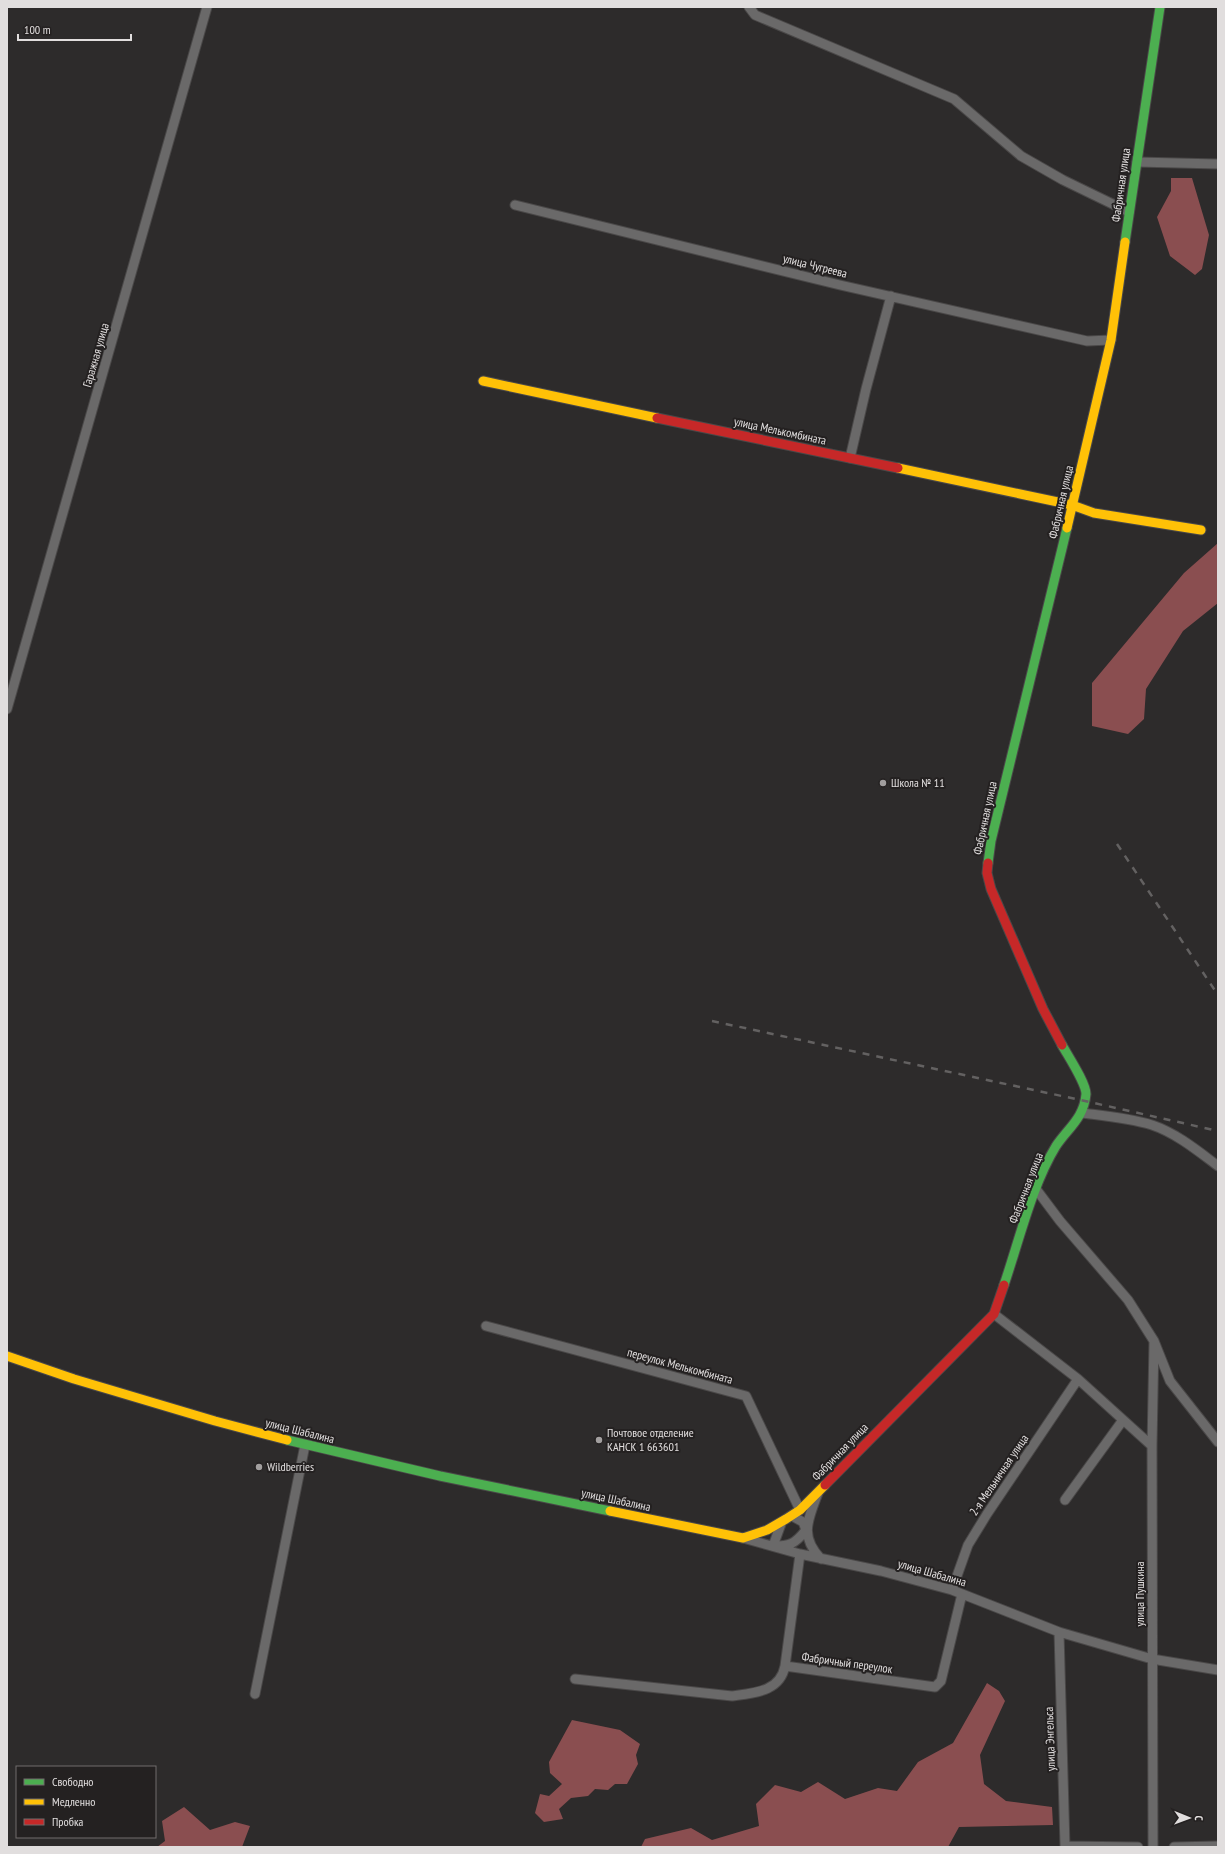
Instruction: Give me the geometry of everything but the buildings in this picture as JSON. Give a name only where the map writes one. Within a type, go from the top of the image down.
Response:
[{"type":"street","name":"Гаражная улица","points":[[7,709],[207,7]]},
{"type":"street","points":[[749,7],[755,15],[954,99],[1021,156],[1063,180],[1129,212]]},
{"type":"street","name":"Фабричная улица","points":[[743,1538],[764,1533],[781,1524],[800,1510],[994,1314],[1036,1189],[1049,1159],[1057,1145],[1082,1113],[1086,1093],[1084,1084],[1043,1009],[991,889],[987,873],[991,841],[1111,340],[1160,7]]},
{"type":"street","points":[[1137,162],[1218,164]]},
{"type":"street","name":"улица Чугреева","points":[[515,206],[891,296],[1087,341],[1111,340]]},
{"type":"street","points":[[850,458],[866,389],[891,296]]},
{"type":"street","name":"улица Мелькомбината","points":[[483,381],[1072,505],[1094,513],[1202,530]]},
{"type":"street","points":[[1082,1113],[1127,1119],[1153,1126],[1168,1132],[1197,1150],[1218,1166]]},
{"type":"street","points":[[1036,1189],[1060,1221],[1128,1300],[1154,1341],[1170,1381],[1218,1442]]},
{"type":"street","points":[[994,1314],[1078,1379],[1152,1446]]},
{"type":"street","name":"переулок Мелькомбината","points":[[486,1326],[746,1396],[800,1510]]},
{"type":"street","name":"улица Пушкина","points":[[1153,1847],[1152,1446],[1154,1341]]},
{"type":"street","name":"улица Шабалина","points":[[7,1356],[190,1414],[305,1445],[441,1476],[743,1538],[800,1554],[880,1571],[952,1590],[1059,1632],[1152,1659],[1218,1670]]},
{"type":"street","name":"2-я Мельничная улица","points":[[952,1590],[968,1545],[987,1514],[1078,1379]]},
{"type":"street","points":[[1065,1500],[1123,1420]]},
{"type":"street","points":[[255,1694],[305,1445]]},
{"type":"street","points":[[781,1524],[773,1546],[788,1546],[799,1539],[806,1530],[818,1491]]},
{"type":"street","points":[[792,1516],[803,1522],[812,1550],[821,1559]]},
{"type":"street","points":[[785,1666],[800,1554]]},
{"type":"street","name":"Фабричный переулок","points":[[575,1679],[732,1696],[751,1694],[772,1687],[784,1675],[785,1666],[935,1687],[941,1681],[962,1594]]},
{"type":"street","name":"улица Энгельса","points":[[1059,1632],[1065,1846],[1138,1847]]},
{"type":"street","points":[[1174,1847],[1218,1846]]},
{"type":"shaded area","points":[[1171,178],[1192,178],[1209,235],[1202,269],[1195,275],[1170,256],[1157,217],[1171,191]]},
{"type":"shaded area","points":[[1218,543],[1218,603],[1183,631],[1146,689],[1144,719],[1128,734],[1092,726],[1092,683],[1184,573]]},
{"type":"shaded area","points":[[987,1683],[999,1691],[1005,1701],[980,1755],[984,1784],[1006,1801],[1052,1807],[1053,1825],[959,1827],[948,1847],[641,1847],[645,1839],[691,1828],[712,1840],[759,1826],[756,1804],[775,1785],[801,1792],[818,1782],[845,1799],[878,1788],[897,1791],[918,1762],[953,1743]]},
{"type":"shaded area","points":[[572,1720],[620,1730],[640,1744],[636,1755],[638,1764],[627,1784],[615,1784],[608,1790],[595,1789],[588,1796],[571,1798],[559,1809],[563,1819],[544,1822],[535,1813],[540,1794],[549,1796],[562,1784],[550,1773],[549,1762]]},
{"type":"shaded area","points":[[184,1807],[210,1830],[235,1822],[250,1826],[242,1847],[157,1847],[165,1841],[162,1821]]},
{"type":"railway","points":[[1117,844],[1218,995]]},
{"type":"railway","points":[[712,1021],[1218,1131]]},
{"type":"traffic: fast","points":[[1125,242],[1160,7]]},
{"type":"traffic: fast","points":[[988,863],[991,841],[1067,528]]},
{"type":"traffic: fast","points":[[1004,1285],[1033,1196],[1047,1161],[1056,1146],[1079,1116],[1085,1102],[1086,1094],[1083,1083],[1062,1045]]},
{"type":"traffic: fast","points":[[287,1440],[440,1476],[610,1511]]},
{"type":"traffic: slow","points":[[1067,528],[1111,340],[1125,242]]},
{"type":"traffic: slow","points":[[483,381],[657,418]]},
{"type":"traffic: slow","points":[[898,468],[1072,505],[1094,513],[1201,530]]},
{"type":"traffic: slow","points":[[7,1356],[74,1379],[215,1421],[287,1440]]},
{"type":"traffic: slow","points":[[610,1511],[743,1538],[767,1530],[800,1510],[825,1485]]},
{"type":"traffic: jam","points":[[657,418],[898,468]]},
{"type":"traffic: jam","points":[[988,863],[987,873],[991,889],[1043,1009],[1062,1045]]},
{"type":"traffic: jam","points":[[825,1485],[994,1314],[1004,1285]]},
{"type":"place","name":"Школа № 11","points":[[883,783]]},
{"type":"place","name":"Почтовое отделение КАНСК 1 663601","points":[[599,1440]]},
{"type":"place","name":"Wildberries","points":[[259,1467]]}]
